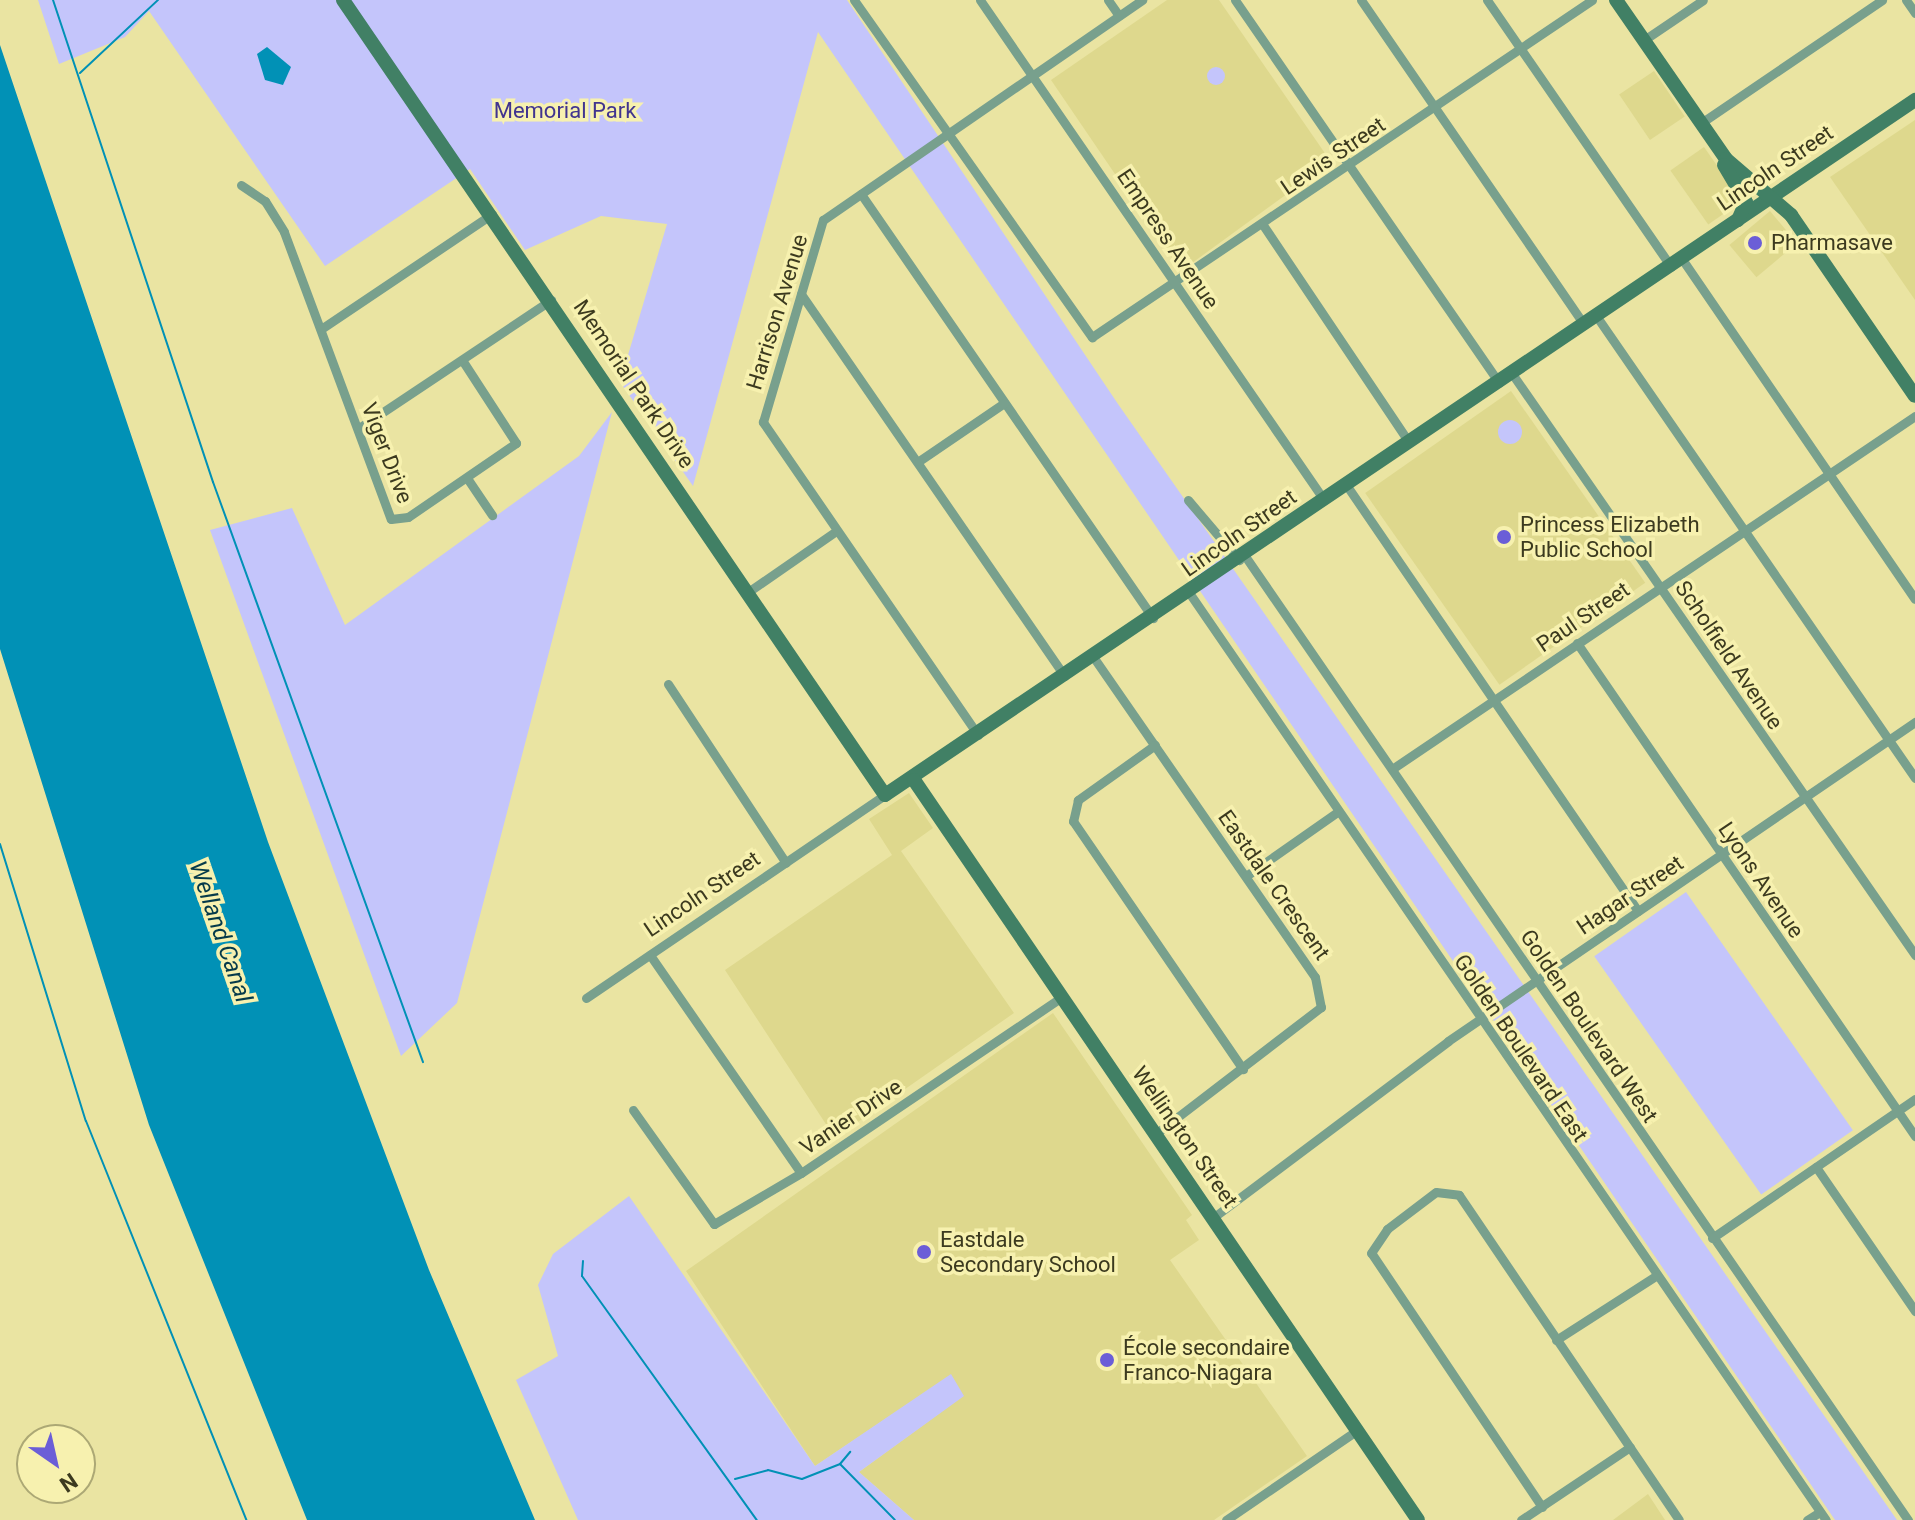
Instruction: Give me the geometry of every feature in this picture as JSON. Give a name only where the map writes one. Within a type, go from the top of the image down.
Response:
[{"type":"main road","name":"Memorial Park Drive","points":[[343,0],[551,300],[885,795]]},
{"type":"main road","points":[[1616,0],[1701,123],[1745,197],[1736,222]]},
{"type":"main road","name":"Lincoln Street","points":[[885,795],[914,780],[1190,594],[1915,100]]},
{"type":"main road","points":[[1712,140],[1772,197],[1811,243],[1915,396]]},
{"type":"main road","points":[[1810,172],[1790,197],[1811,243]]},
{"type":"main road","name":"Wellington Street","points":[[914,780],[1418,1520]]},
{"type":"street","points":[[854,0],[947,135]]},
{"type":"street","name":"Empress Avenue","points":[[980,0],[1324,500]]},
{"type":"street","points":[[1108,0],[1119,16]]},
{"type":"street","name":"Harrison Avenue","points":[[978,735],[763,422],[823,220],[1142,0]]},
{"type":"street","points":[[1235,0],[1499,383]]},
{"type":"street","points":[[1361,0],[1435,108],[1745,531],[1915,778]]},
{"type":"street","points":[[1487,0],[1915,599]]},
{"type":"street","name":"Lewis Street","points":[[947,135],[1092,337],[1177,285],[1592,0]]},
{"type":"street","points":[[1644,40],[1703,0]]},
{"type":"street","points":[[1701,123],[1882,0]]},
{"type":"street","points":[[1906,0],[1915,13]]},
{"type":"street","name":"Viger Drive","points":[[241,185],[280,223],[391,519],[408,517],[516,443],[462,360]]},
{"type":"street","points":[[861,194],[1153,618]]},
{"type":"street","points":[[321,329],[492,214]]},
{"type":"street","points":[[1263,225],[1409,442]]},
{"type":"street","points":[[801,294],[1065,676]]},
{"type":"street","points":[[359,428],[551,300]]},
{"type":"street","name":"Scholfield Avenue","points":[[1513,375],[1915,955]]},
{"type":"street","points":[[919,461],[1004,403]]},
{"type":"street","name":"Paul Street","points":[[1392,769],[1915,416]]},
{"type":"street","points":[[467,478],[492,515]]},
{"type":"street","points":[[1347,486],[1496,698],[1638,911]]},
{"type":"street","name":"Golden Boulevard West","points":[[1188,500],[1242,558],[1392,769],[1905,1518]]},
{"type":"street","points":[[748,592],[836,531]]},
{"type":"street","name":"Golden Boulevard East","points":[[1190,594],[1336,813],[1481,1018],[1654,1277],[1823,1516]]},
{"type":"street","name":"Lyons Avenue","points":[[1577,643],[1915,1136]]},
{"type":"street","name":"Eastdale Crescent","points":[[1094,658],[1315,977],[1321,1007],[1157,1133]]},
{"type":"street","points":[[668,684],[786,863]]},
{"type":"street","name":"Hagar Street","points":[[1214,1217],[1481,1018],[1915,722]]},
{"type":"street","points":[[1155,745],[1078,800],[1073,821],[1243,1069]]},
{"type":"street","name":"Lincoln Street","points":[[586,998],[885,795]]},
{"type":"street","points":[[1246,876],[1336,813]]},
{"type":"street","name":"Vanier Drive","points":[[650,955],[801,1173],[1062,997]]},
{"type":"street","points":[[1712,1238],[1915,1099]]},
{"type":"street","points":[[633,1110],[714,1224],[801,1173]]},
{"type":"street","points":[[1816,1167],[1915,1311]]},
{"type":"street","points":[[1542,1507],[1371,1253],[1407,1214],[1436,1192],[1459,1195],[1679,1520]]},
{"type":"street","points":[[1556,1340],[1654,1277]]},
{"type":"street","points":[[1226,1520],[1356,1431]]},
{"type":"street","points":[[1521,1520],[1630,1447]]},
{"type":"street","points":[[1807,1520],[1823,1516]]},
{"type":"shaded area","points":[[1167,0],[1219,0],[1331,162],[1181,271],[1051,80]]},
{"type":"shaded area","points":[[1654,71],[1685,117],[1650,140],[1619,94]]},
{"type":"shaded area","points":[[1915,120],[1915,300],[1830,177]]},
{"type":"shaded area","points":[[1704,147],[1742,201],[1708,225],[1670,171]]},
{"type":"shaded area","points":[[1770,211],[1797,243],[1756,277],[1729,245]]},
{"type":"shaded area","name":"Princess Elizabeth Public School","points":[[1511,391],[1645,583],[1499,685],[1365,493]]},
{"type":"shaded area","points":[[909,793],[933,828],[901,851],[1014,1013],[835,1138],[725,970],[892,855],[869,819]]},
{"type":"shaded area","points":[[1053,1013],[1192,1215],[1186,1220],[1199,1240],[1170,1260],[1307,1456],[1214,1520],[914,1520],[859,1472],[963,1396],[951,1375],[815,1466],[686,1271]]},
{"type":"shaded area","points":[[1648,1494],[1665,1520],[1613,1520]]},
{"type":"green space","name":"Memorial Park","points":[[38,0],[847,0],[1118,404],[1897,1520],[1835,1520],[818,32],[693,486],[620,382],[667,224],[601,216],[525,250],[470,169],[325,266],[149,11],[125,37],[59,64]]},
{"type":"green space","points":[[1212,67],[1220,67],[1225,76],[1223,83],[1212,85],[1207,80],[1207,72]]},
{"type":"green space","points":[[612,412],[457,1003],[401,1056],[210,530],[292,508],[345,625],[579,456]]},
{"type":"green space","points":[[1510,420],[1521,427],[1522,432],[1515,443],[1510,444],[1499,437],[1498,432],[1505,421]]},
{"type":"green space","points":[[1686,892],[1853,1130],[1761,1195],[1594,956]]},
{"type":"green space","points":[[629,1196],[815,1466],[951,1374],[964,1396],[859,1472],[914,1520],[578,1520],[516,1380],[558,1356],[538,1285],[553,1254]]},
{"type":"water","name":"Welland Canal","points":[[0,45],[268,842],[429,1270],[535,1520],[307,1520],[149,1125],[0,649]]},
{"type":"water","points":[[267,47],[291,67],[283,85],[265,80],[257,54]]},
{"type":"waterway","points":[[53,0],[213,482],[423,1062]]},
{"type":"waterway","points":[[80,73],[158,0]]},
{"type":"waterway","points":[[0,844],[86,1121],[246,1520]]},
{"type":"waterway","points":[[583,1261],[582,1276],[757,1520]]},
{"type":"waterway","points":[[735,1479],[768,1470],[802,1479],[840,1464],[850,1452]]},
{"type":"waterway","points":[[840,1464],[895,1520]]},
{"type":"place","name":"Pharmasave","points":[[1755,243]]},
{"type":"place","name":"Princess Elizabeth Public School","points":[[1504,537]]},
{"type":"place","name":"Eastdale Secondary School","points":[[924,1252]]},
{"type":"place","name":"École secondaire Franco-Niagara","points":[[1107,1360]]}]
